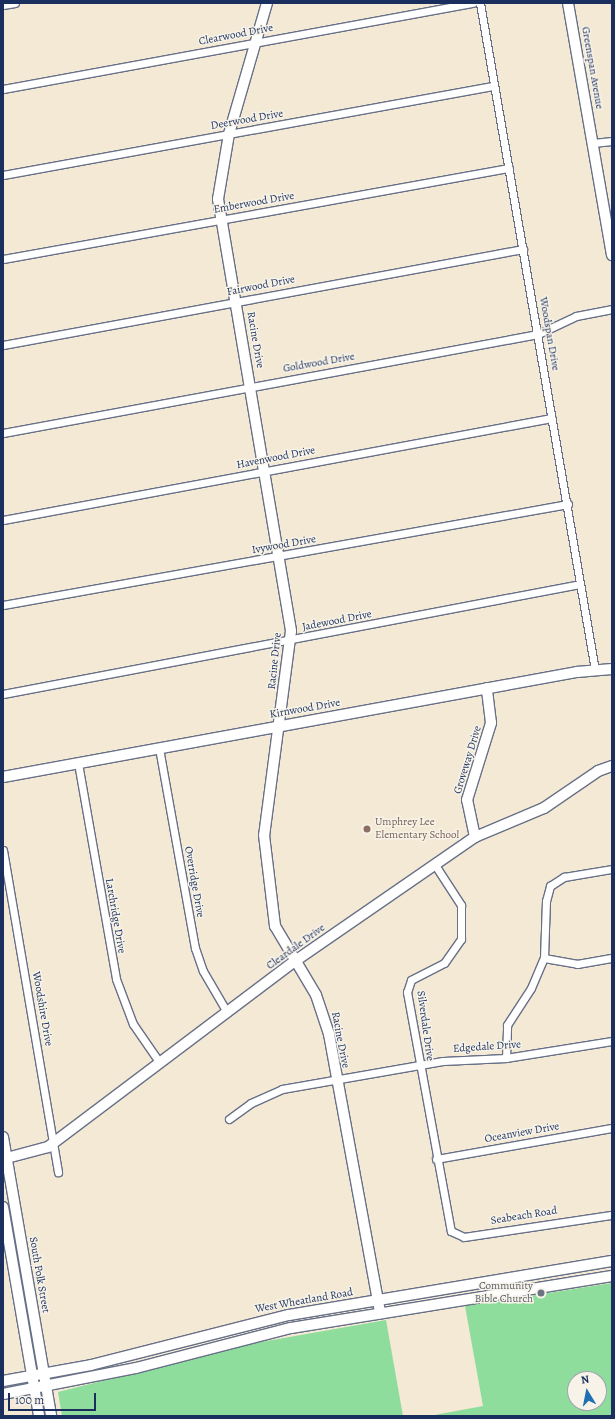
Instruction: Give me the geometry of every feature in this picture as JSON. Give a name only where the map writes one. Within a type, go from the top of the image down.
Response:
[{"type":"street","points":[[3,5],[15,3]]},
{"type":"street","name":"Racine Drive","points":[[267,3],[229,134],[219,180],[222,220],[281,556],[291,642],[264,835],[275,926],[321,1006],[380,1313]]},
{"type":"street","name":"Clearwood Drive","points":[[3,89],[473,3]]},
{"type":"street","name":"Woodspan Drive","points":[[480,3],[568,504],[595,670]]},
{"type":"street","name":"Greenspan Avenue","points":[[568,3],[593,143],[610,226],[612,255]]},
{"type":"street","name":"Deerwood Drive","points":[[3,175],[494,86]]},
{"type":"street","points":[[593,143],[612,140]]},
{"type":"street","name":"Emberwood Drive","points":[[3,259],[509,168]]},
{"type":"street","name":"Fairwood Drive","points":[[3,345],[523,249]]},
{"type":"street","name":"Goldwood Drive","points":[[3,433],[538,334],[576,316],[612,309]]},
{"type":"street","name":"Havenwood Drive","points":[[3,520],[552,418]]},
{"type":"street","name":"Ivywood Drive","points":[[3,606],[568,504]]},
{"type":"street","name":"Jadewood Drive","points":[[3,694],[291,642],[580,584]]},
{"type":"street","name":"Kirnwood Drive","points":[[3,777],[487,688],[595,670],[612,669]]},
{"type":"street","name":"Groveway Drive","points":[[475,837],[467,800],[491,723],[487,688]]},
{"type":"street","name":"Overridge Drive","points":[[159,748],[195,948],[203,971],[227,1012]]},
{"type":"street","name":"Larchridge Drive","points":[[78,763],[116,979],[133,1024],[160,1063]]},
{"type":"street","name":"Cleardale Drive","points":[[5,1159],[53,1144],[295,961],[475,837],[544,808],[598,771],[612,766]]},
{"type":"street","name":"Woodshire Drive","points":[[3,850],[58,1172]]},
{"type":"street","name":"Silverdale Drive","points":[[435,865],[459,898],[462,932],[451,956],[408,985],[419,1065],[447,1222]]},
{"type":"street","points":[[506,1058],[507,1025],[531,988],[544,958],[546,901],[550,886],[564,878],[612,869]]},
{"type":"street","points":[[544,958],[577,964],[612,958]]},
{"type":"street","name":"Edgedale Drive","points":[[229,1119],[274,1091],[419,1065],[506,1058],[612,1041]]},
{"type":"street","name":"Oceanview Drive","points":[[436,1159],[612,1128]]},
{"type":"street","name":"South Polk Street","points":[[3,1137],[5,1159],[51,1416]]},
{"type":"street","points":[[3,1207],[39,1416]]},
{"type":"street","name":"Seabeach Road","points":[[447,1222],[455,1234],[464,1237],[612,1215]]},
{"type":"street","points":[[10,1250],[22,1248]]},
{"type":"street","name":"West Wheatland Road","points":[[3,1381],[44,1374],[157,1348],[289,1315],[451,1286],[612,1261]]},
{"type":"street","points":[[3,1394],[34,1389],[159,1361],[291,1328],[453,1300],[612,1276]]},
{"type":"street","points":[[451,1286],[453,1300]]},
{"type":"street","points":[[289,1315],[291,1328]]},
{"type":"street","points":[[157,1348],[159,1361]]},
{"type":"green space","points":[[612,1283],[612,1416],[429,1416],[483,1406],[465,1306]]},
{"type":"green space","points":[[386,1320],[403,1416],[62,1416],[58,1392],[250,1344]]},
{"type":"place","name":"Umphrey Lee Elementary School","points":[[367,829]]},
{"type":"place","name":"Community Bible Church","points":[[541,1293]]}]
